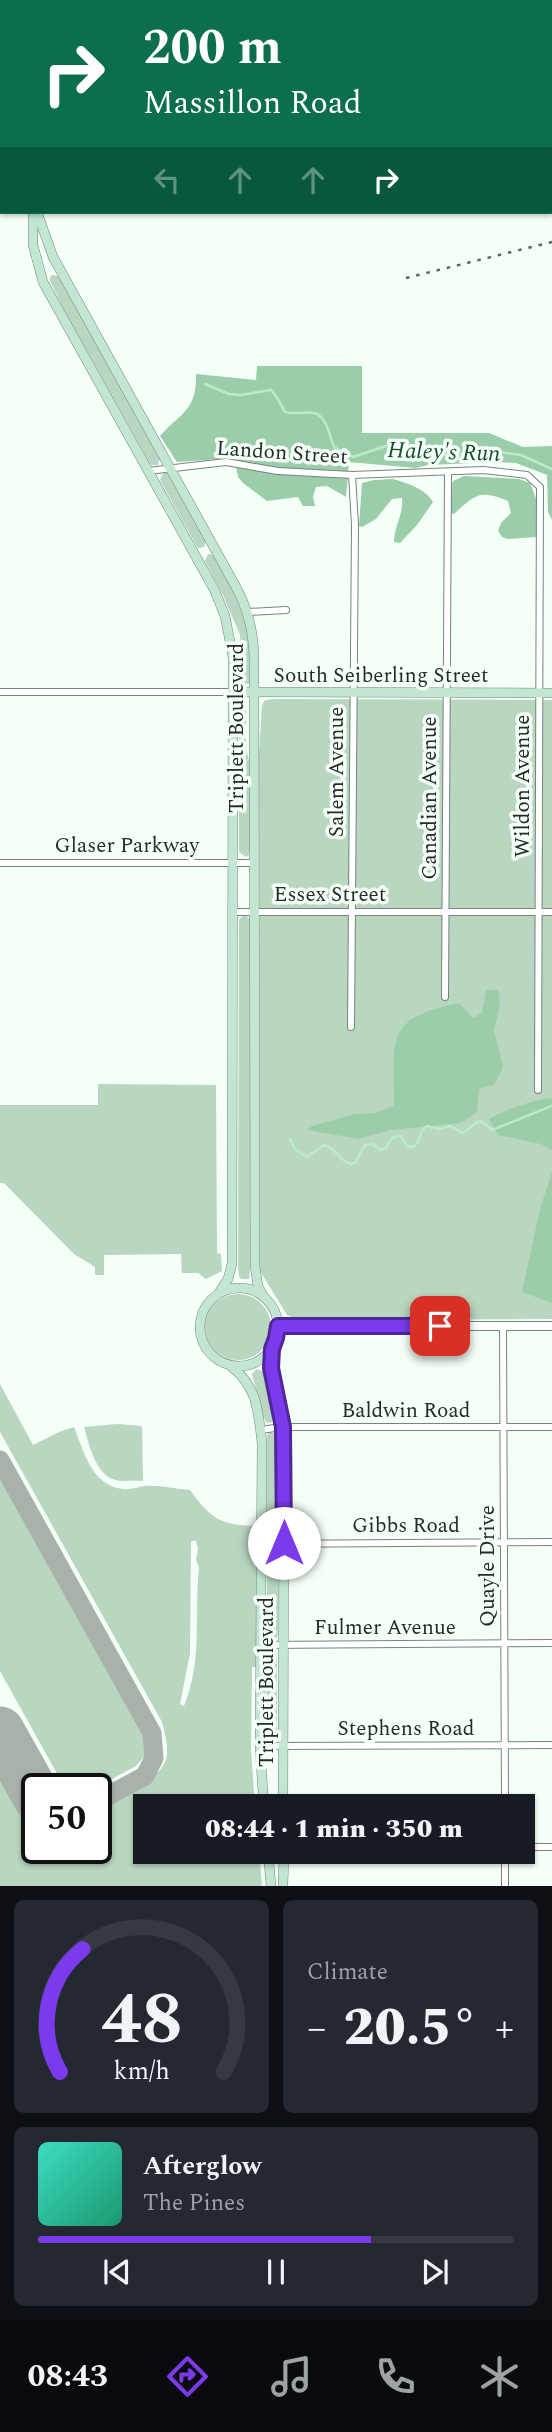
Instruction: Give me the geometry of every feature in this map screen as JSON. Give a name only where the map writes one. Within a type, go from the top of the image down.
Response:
[{"type":"main road","name":"Triplett Boulevard","points":[[35,214],[33,245],[43,282],[214,589],[225,616],[233,657],[232,1267],[219,1293]]},
{"type":"main road","name":"Triplett Boulevard","points":[[36,214],[52,257],[248,612],[254,649],[255,1266],[258,1286],[263,1296]]},
{"type":"main road","name":"South Seiberling Street","points":[[233,692],[552,693]]},
{"type":"main road","points":[[241,1288],[253,1290],[263,1296],[274,1309],[278,1326],[272,1349],[257,1362],[244,1366],[231,1366],[209,1354],[200,1333],[203,1311],[209,1300],[219,1293],[241,1288]]},
{"type":"main road","name":"Triplett Boulevard","points":[[272,1349],[272,1380],[283,1427],[283,1794]]},
{"type":"main road","name":"Triplett Boulevard","points":[[231,1366],[246,1378],[250,1386],[260,1430],[260,1746],[263,1794]]},
{"type":"main road","points":[[269,1864],[271,1886]]},
{"type":"main road","points":[[283,1886],[284,1864]]},
{"type":"street","name":"Landon Street","points":[[148,471],[226,462],[278,471],[352,475],[500,471],[527,475],[537,482]]},
{"type":"street","name":"Canadian Avenue","points":[[445,998],[448,473]]},
{"type":"street","name":"Salem Avenue","points":[[351,1027],[355,525],[352,475]]},
{"type":"street","name":"Wildon Avenue","points":[[537,482],[542,495],[538,1090]]},
{"type":"street","points":[[248,612],[286,610]]},
{"type":"street","name":"South Seiberling Street","points":[[0,692],[233,692]]},
{"type":"street","name":"Glaser Parkway","points":[[0,863],[254,863]]},
{"type":"street","name":"Essex Street","points":[[234,912],[552,912]]},
{"type":"street","points":[[278,1326],[552,1326]]},
{"type":"street","name":"Quayle Drive","points":[[503,1326],[505,1794]]},
{"type":"street","name":"Baldwin Road","points":[[260,1430],[283,1427],[552,1427]]},
{"type":"street","name":"Gibbs Road","points":[[260,1544],[552,1542]]},
{"type":"street","name":"Fulmer Avenue","points":[[261,1645],[552,1643]]},
{"type":"street","name":"Stephens Road","points":[[260,1746],[552,1745]]},
{"type":"street","points":[[505,1864],[505,1886]]},
{"type":"green space","points":[[52,275],[59,276],[160,457],[158,465],[151,465],[62,306],[50,281]]},
{"type":"green space","points":[[257,366],[362,366],[362,433],[489,433],[523,447],[552,446],[552,520],[548,512],[547,475],[516,463],[428,465],[416,468],[349,462],[346,497],[327,486],[316,487],[313,497],[315,506],[303,506],[298,497],[267,501],[238,477],[234,458],[177,462],[160,436],[191,404],[196,374],[256,380]]},
{"type":"green space","points":[[163,473],[168,473],[206,541],[204,547],[198,548],[196,545],[160,480]]},
{"type":"green space","points":[[464,476],[519,479],[530,483],[537,501],[537,537],[502,537],[498,531],[501,523],[511,513],[508,501],[498,497],[478,496],[454,514],[450,513],[450,490],[453,481]]},
{"type":"green space","points":[[393,479],[421,490],[433,502],[400,543],[394,542],[402,498],[392,499],[376,519],[359,526],[362,483]]},
{"type":"green space","points":[[208,554],[215,555],[238,601],[248,633],[251,667],[249,684],[243,683],[240,635],[205,561]]},
{"type":"green space","points":[[241,699],[246,702],[246,748],[250,765],[250,848],[246,857],[239,852]]},
{"type":"green space","points":[[265,700],[552,700],[552,1319],[299,1320],[287,1315],[260,1271],[259,755],[262,705]]},
{"type":"green space","points":[[245,915],[250,919],[250,1270],[249,1279],[241,1279],[238,1267],[239,921]]},
{"type":"green space","points":[[486,990],[498,990],[500,1005],[494,1030],[503,1067],[494,1085],[479,1089],[477,1112],[461,1123],[390,1130],[359,1139],[307,1130],[312,1126],[355,1114],[376,1113],[394,1105],[395,1048],[398,1035],[405,1024],[435,1009],[459,1003],[473,1018],[482,1013]]},
{"type":"green space","points":[[98,1084],[216,1085],[217,1253],[221,1254],[222,1271],[206,1279],[198,1273],[182,1273],[181,1254],[104,1255],[104,1275],[95,1275],[95,1267],[74,1254],[4,1183],[0,1183],[0,1105],[98,1105]]},
{"type":"green space","points":[[552,1098],[552,1150],[541,1144],[498,1135],[489,1119],[537,1100]]},
{"type":"green space","points":[[552,1172],[552,1303],[522,1292],[540,1209]]},
{"type":"green space","points":[[244,1294],[262,1303],[269,1314],[269,1340],[262,1351],[251,1358],[232,1360],[214,1351],[207,1340],[205,1321],[214,1303],[225,1296]]},
{"type":"green space","points":[[257,1369],[264,1372],[275,1418],[272,1422],[267,1423],[264,1418],[252,1374]]},
{"type":"green space","points":[[0,1384],[33,1445],[74,1427],[86,1457],[104,1482],[126,1489],[156,1486],[190,1490],[204,1508],[217,1518],[233,1524],[256,1526],[257,1667],[252,1667],[251,1750],[254,1794],[133,1794],[133,1864],[260,1864],[262,1886],[0,1886],[0,1778],[21,1815],[21,1864],[112,1864],[112,1802],[135,1790],[161,1769],[167,1752],[162,1722],[0,1432]],"holes":[[[191,1541],[196,1541],[196,1654],[184,1706],[180,1704],[190,1653]]]},
{"type":"green space","points":[[117,1424],[142,1426],[143,1481],[121,1481],[108,1477],[94,1458],[84,1427]]},
{"type":"green space","points":[[269,1432],[277,1434],[278,1446],[278,1531],[274,1537],[267,1535]]},
{"type":"green space","points":[[0,1469],[147,1735],[148,1752],[136,1766],[112,1779],[112,1773],[57,1773],[0,1671]]},
{"type":"green space","points":[[270,1551],[278,1553],[279,1559],[278,1635],[275,1640],[270,1641],[267,1638],[267,1562]]},
{"type":"green space","points":[[270,1648],[277,1652],[277,1735],[273,1741],[266,1738],[267,1655]]},
{"type":"waterway","name":"Haley's Run","points":[[205,384],[229,394],[241,395],[271,390],[285,412],[311,413],[322,418],[334,447],[353,457],[386,446],[420,456],[500,452],[521,455],[552,469]]},
{"type":"waterway","points":[[290,1139],[295,1149],[307,1157],[324,1145],[332,1148],[351,1164],[355,1163],[365,1145],[373,1144],[380,1150],[386,1148],[395,1136],[401,1136],[407,1146],[413,1147],[427,1126],[438,1129],[450,1126],[463,1133],[481,1121],[492,1130],[552,1106]]},
{"type":"taxiway","points":[[0,1460],[152,1733],[154,1758],[145,1776],[112,1794]]},
{"type":"runway","points":[[0,1731],[24,1773]]},
{"type":"railway","points":[[406,278],[552,242]]},
{"type":"route","points":[[284,1543],[283,1427],[271,1368],[272,1349],[278,1326],[440,1326]]}]
